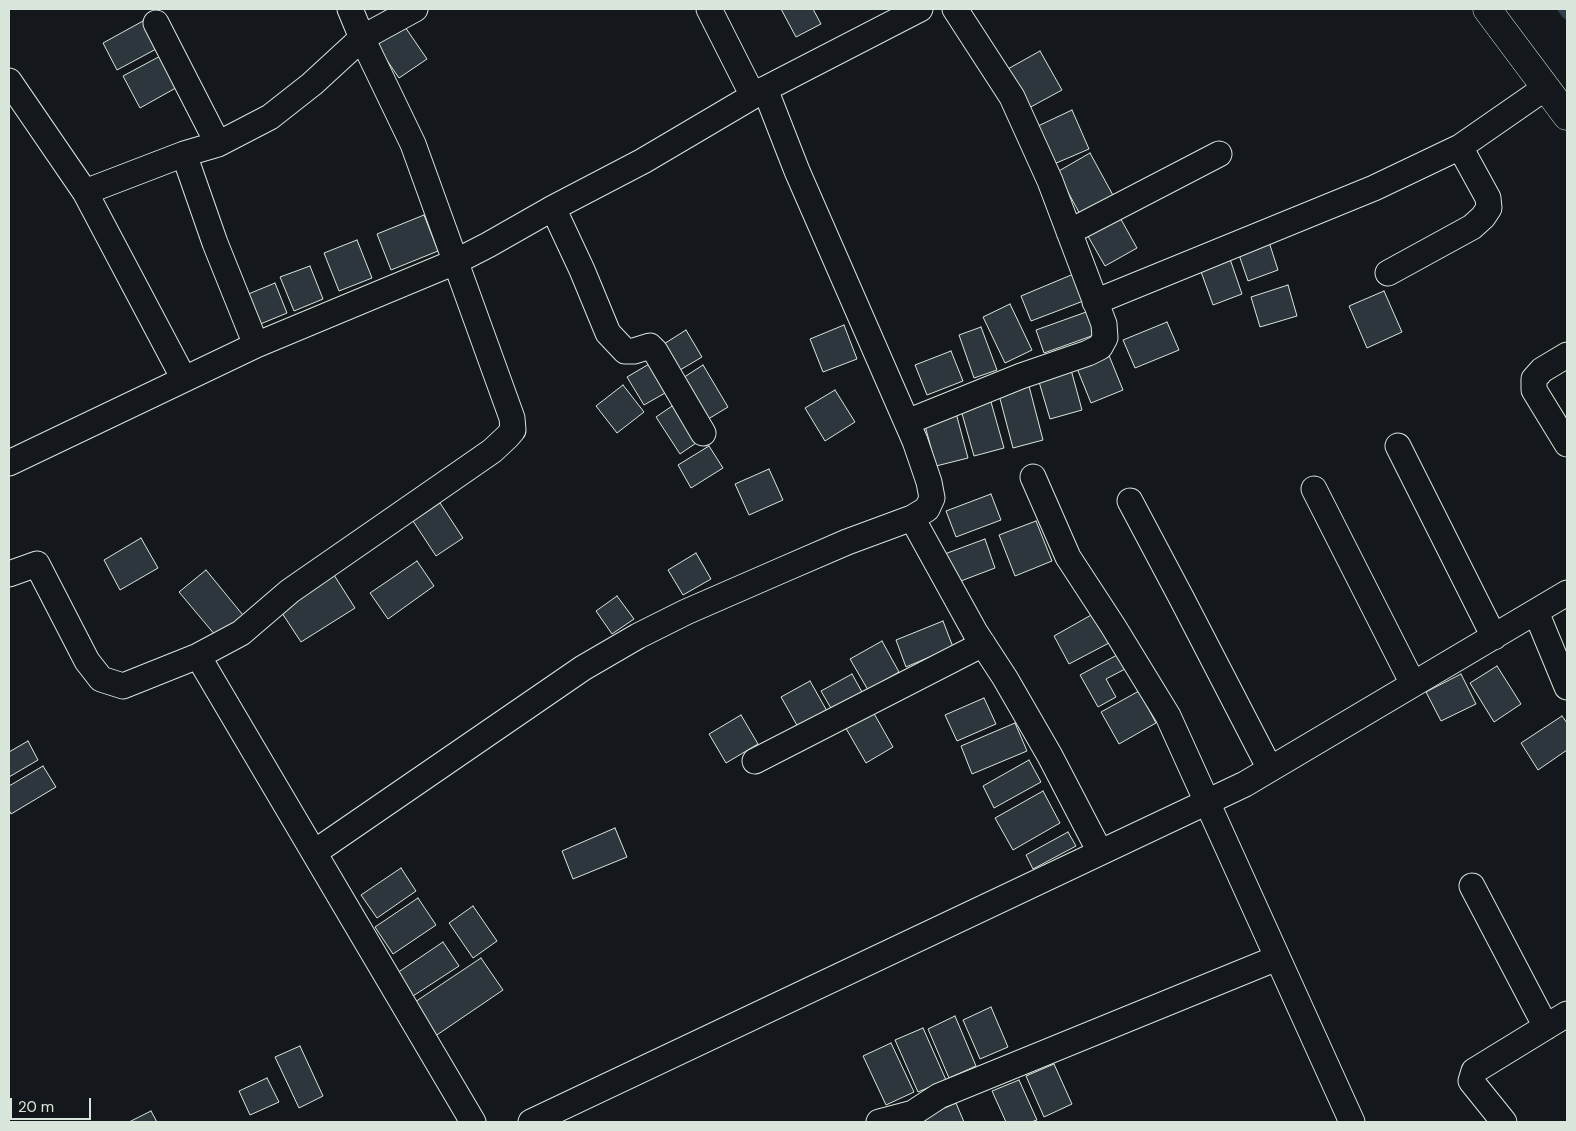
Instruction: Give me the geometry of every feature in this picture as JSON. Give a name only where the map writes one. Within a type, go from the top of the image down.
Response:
[{"type":"street","points":[[9,574],[36,564],[87,661],[101,679],[123,686],[198,656],[241,633],[290,591],[492,451],[513,430],[512,418],[413,144],[350,9]]},
{"type":"street","points":[[85,192],[184,154],[218,144],[270,117],[312,84],[362,38],[415,9]]},
{"type":"street","points":[[315,852],[583,668],[638,636],[686,612],[847,542],[912,518],[927,509],[932,498],[916,441],[797,171],[759,92],[709,9]]},
{"type":"street","points":[[9,462],[256,345],[455,262],[643,161],[759,92],[920,9]]},
{"type":"street","points":[[907,422],[1021,376],[1088,353],[1100,347],[1105,338],[1104,324],[1050,181],[1012,98],[955,9]]},
{"type":"street","points":[[1487,9],[1567,116]]},
{"type":"street","points":[[156,23],[218,144]]},
{"type":"street","points":[[9,81],[85,192],[184,379]]},
{"type":"street","points":[[1095,302],[1374,188],[1460,146],[1545,88]]},
{"type":"street","points":[[1388,273],[1472,227],[1483,217],[1489,208],[1488,198],[1460,146]]},
{"type":"street","points":[[184,154],[256,345]]},
{"type":"street","points":[[1069,232],[1219,154]]},
{"type":"street","points":[[553,208],[582,270],[608,333],[624,351],[634,351],[650,346],[655,351],[703,433]]},
{"type":"street","points":[[1567,355],[1542,370],[1534,379],[1534,390],[1567,444]]},
{"type":"street","points":[[1398,446],[1494,637]]},
{"type":"street","points":[[1033,477],[1068,557],[1168,716],[1352,1122]]},
{"type":"street","points":[[1314,490],[1413,684]]},
{"type":"street","points":[[1130,501],[1270,769]]},
{"type":"street","points":[[912,518],[983,644],[1050,756],[1100,852]]},
{"type":"street","points":[[531,1122],[1245,784],[1567,593]]},
{"type":"street","points":[[1536,612],[1567,687]]},
{"type":"street","points":[[755,761],[983,644]]},
{"type":"street","points":[[198,656],[473,1122]]},
{"type":"street","points":[[1472,886],[1546,1028]]},
{"type":"street","points":[[879,1122],[914,1118],[939,1096],[1277,958]]},
{"type":"street","points":[[1504,1122],[1471,1082],[1474,1071],[1567,1014]]},
{"type":"building","points":[[781,9],[813,9],[821,24],[796,37]]},
{"type":"building","points":[[143,21],[158,48],[117,70],[103,43]]},
{"type":"building","points":[[401,21],[427,59],[399,78],[373,40]]},
{"type":"building","points":[[1040,51],[1062,90],[1027,109],[1006,70]]},
{"type":"building","points":[[164,54],[181,85],[140,108],[123,76]]},
{"type":"building","points":[[1072,110],[1089,149],[1054,164],[1038,126]]},
{"type":"building","points":[[1090,153],[1114,197],[1081,216],[1057,172]]},
{"type":"building","points":[[1118,214],[1137,248],[1105,266],[1085,231]]},
{"type":"building","points":[[424,215],[438,251],[391,270],[377,234]]},
{"type":"building","points":[[357,240],[372,278],[339,291],[324,253]]},
{"type":"building","points":[[1269,242],[1278,270],[1248,281],[1238,252]]},
{"type":"building","points":[[1229,256],[1242,294],[1213,305],[1199,266]]},
{"type":"building","points":[[310,266],[323,299],[294,311],[280,277]]},
{"type":"building","points":[[1076,273],[1086,300],[1031,321],[1021,296]]},
{"type":"building","points":[[275,283],[287,313],[258,325],[246,295]]},
{"type":"building","points":[[1288,285],[1297,316],[1260,327],[1251,297]]},
{"type":"building","points":[[1384,291],[1402,332],[1367,348],[1349,306]]},
{"type":"building","points":[[1010,304],[1032,350],[1005,363],[983,317]]},
{"type":"building","points":[[1089,311],[1097,334],[1044,353],[1036,330]]},
{"type":"building","points":[[1167,322],[1179,350],[1135,368],[1123,340]]},
{"type":"building","points":[[844,325],[857,359],[823,372],[810,339]]},
{"type":"building","points":[[981,327],[997,370],[974,378],[959,335]]},
{"type":"building","points":[[686,330],[702,357],[675,373],[659,347]]},
{"type":"building","points":[[951,351],[963,381],[927,395],[915,365]]},
{"type":"building","points":[[1108,353],[1123,390],[1091,403],[1076,366]]},
{"type":"building","points":[[656,360],[672,389],[644,405],[627,377]]},
{"type":"building","points":[[703,365],[728,407],[700,424],[675,383]]},
{"type":"building","points":[[1070,366],[1082,410],[1050,419],[1037,375]]},
{"type":"building","points":[[623,385],[644,412],[617,433],[596,406]]},
{"type":"building","points":[[1029,386],[1043,440],[1013,448],[999,395]]},
{"type":"building","points":[[835,390],[855,422],[825,441],[805,408]]},
{"type":"building","points":[[678,402],[702,439],[680,454],[656,417]]},
{"type":"building","points":[[991,402],[1004,448],[974,456],[961,410]]},
{"type":"building","points":[[956,413],[968,458],[936,466],[924,422]]},
{"type":"building","points":[[709,446],[723,468],[691,488],[678,465]]},
{"type":"building","points":[[769,469],[783,500],[749,515],[735,484]]},
{"type":"building","points":[[991,494],[1001,520],[956,537],[946,511]]},
{"type":"building","points":[[440,503],[463,538],[436,556],[413,521]]},
{"type":"building","points":[[1036,521],[1052,561],[1015,576],[999,535]]},
{"type":"building","points":[[141,538],[158,568],[120,590],[104,560]]},
{"type":"building","points":[[985,539],[995,568],[953,584],[942,555]]},
{"type":"building","points":[[696,553],[711,579],[683,595],[668,570]]},
{"type":"building","points":[[417,561],[434,586],[388,619],[370,593]]},
{"type":"building","points":[[206,570],[247,620],[221,642],[179,592]]},
{"type":"building","points":[[334,575],[355,608],[301,642],[280,610]]},
{"type":"building","points":[[617,596],[634,619],[612,634],[596,611]]},
{"type":"building","points":[[1093,614],[1109,643],[1069,664],[1054,636]]},
{"type":"building","points":[[943,621],[953,647],[906,667],[896,640]]},
{"type":"building","points":[[882,641],[899,672],[868,690],[850,659]]},
{"type":"building","points":[[1117,655],[1125,669],[1106,679],[1116,697],[1098,707],[1080,675]]},
{"type":"building","points":[[1497,666],[1521,704],[1494,722],[1470,683]]},
{"type":"building","points":[[852,674],[862,692],[832,710],[821,691]]},
{"type":"building","points":[[1461,674],[1476,704],[1441,721],[1426,692]]},
{"type":"building","points":[[810,681],[827,711],[798,727],[781,697]]},
{"type":"building","points":[[1139,691],[1156,723],[1119,744],[1101,712]]},
{"type":"building","points":[[984,698],[996,724],[957,741],[945,715]]},
{"type":"building","points":[[872,710],[893,747],[866,763],[844,725]]},
{"type":"building","points":[[741,715],[758,744],[726,763],[709,734]]},
{"type":"building","points":[[1562,716],[1567,723],[1567,750],[1538,770],[1521,743]]},
{"type":"building","points":[[1015,723],[1027,751],[972,774],[961,746]]},
{"type":"building","points":[[28,741],[38,760],[9,777],[9,752]]},
{"type":"building","points":[[1029,760],[1041,782],[994,808],[983,786]]},
{"type":"building","points":[[43,766],[56,787],[11,814],[9,810],[9,786]]},
{"type":"building","points":[[1043,791],[1060,823],[1013,850],[995,818]]},
{"type":"building","points":[[615,828],[627,857],[573,879],[562,851]]},
{"type":"building","points":[[1068,832],[1076,846],[1033,869],[1026,855]]},
{"type":"building","points":[[401,868],[416,891],[377,918],[361,895]]},
{"type":"building","points":[[418,898],[436,925],[393,954],[375,927]]},
{"type":"building","points":[[473,906],[497,941],[473,958],[449,923]]},
{"type":"building","points":[[443,942],[459,966],[413,996],[397,973]]},
{"type":"building","points":[[481,958],[503,990],[428,1041],[406,1008]]},
{"type":"building","points":[[991,1007],[1008,1047],[980,1059],[963,1020]]},
{"type":"building","points":[[955,1016],[976,1066],[949,1078],[928,1029]]},
{"type":"building","points":[[923,1028],[946,1080],[918,1092],[895,1040]]},
{"type":"building","points":[[891,1043],[914,1092],[886,1105],[863,1056]]},
{"type":"building","points":[[300,1046],[323,1096],[299,1108],[275,1057]]},
{"type":"building","points":[[1054,1064],[1072,1104],[1044,1117],[1026,1076]]},
{"type":"building","points":[[267,1078],[279,1102],[250,1115],[239,1091]]},
{"type":"building","points":[[1019,1080],[1037,1120],[1031,1122],[1006,1122],[992,1091]]},
{"type":"building","points":[[956,1103],[964,1122],[926,1122],[924,1117]]},
{"type":"building","points":[[151,1111],[157,1122],[129,1122]]},
{"type":"waterway","points":[[1562,9],[1567,15]]}]
